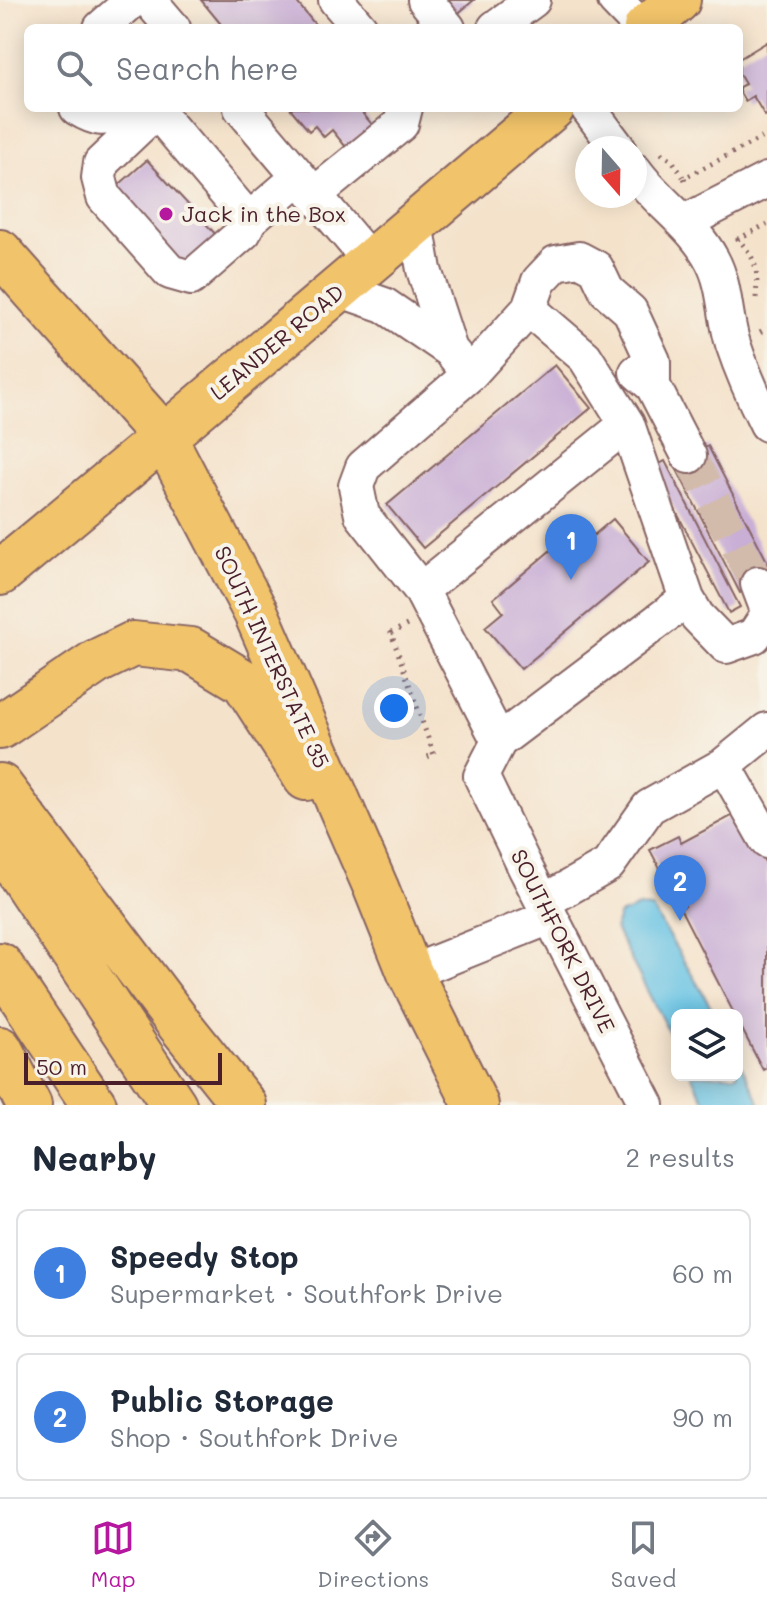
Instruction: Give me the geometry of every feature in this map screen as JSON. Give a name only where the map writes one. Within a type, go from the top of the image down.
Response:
[{"type":"main road","points":[[649,24],[678,0]]},
{"type":"main road","name":"LEANDER ROAD","points":[[0,573],[547,112]]},
{"type":"main road","name":"SOUTH INTERSTATE 35","points":[[0,252],[164,437],[256,613],[410,973],[476,1105]]},
{"type":"main road","points":[[0,727],[96,662],[133,644],[191,650],[244,682],[376,888]]},
{"type":"main road","points":[[0,786],[170,1013],[244,1105]]},
{"type":"main road","points":[[0,844],[174,1105]]},
{"type":"main road","points":[[0,965],[94,1105]]},
{"type":"main road","points":[[0,1049],[29,1105]]},
{"type":"street","points":[[106,24],[133,0]]},
{"type":"street","points":[[149,0],[170,24]]},
{"type":"street","points":[[336,0],[357,24]]},
{"type":"street","points":[[425,0],[445,24]]},
{"type":"street","points":[[500,24],[533,0]]},
{"type":"street","points":[[615,0],[640,24]]},
{"type":"street","points":[[84,112],[103,119],[130,112]]},
{"type":"street","points":[[143,112],[101,163],[99,178],[104,197],[170,272],[191,278],[244,232],[249,220],[401,124],[404,112]]},
{"type":"street","points":[[148,112],[249,220]]},
{"type":"street","points":[[244,112],[371,262]]},
{"type":"street","points":[[591,112],[609,136]]},
{"type":"street","points":[[685,222],[767,180]]},
{"type":"street","points":[[647,187],[685,222],[712,260],[726,300],[732,341],[767,424]]},
{"type":"street","points":[[416,223],[424,270],[460,362]]},
{"type":"street","points":[[687,599],[499,741],[427,602],[362,515],[356,486],[363,467],[460,362],[529,309],[539,281],[556,263],[579,259],[596,268],[607,291],[630,311],[653,361],[653,386],[689,456]]},
{"type":"street","points":[[338,289],[384,305],[460,362]]},
{"type":"street","points":[[529,309],[585,357],[627,424],[687,599],[697,616],[726,646],[754,636],[764,603]]},
{"type":"street","points":[[427,602],[627,424]]},
{"type":"street","points":[[410,973],[547,909],[608,865],[649,807],[724,765],[767,730]]},
{"type":"street","name":"SOUTHFORK DRIVE","points":[[499,741],[481,776],[647,1105]]},
{"type":"street","points":[[724,765],[767,841]]},
{"type":"path","points":[[690,188],[684,178],[767,135]]},
{"type":"path","points":[[755,305],[758,270],[750,252],[738,239],[767,224]]},
{"type":"path","points":[[758,318],[760,332],[767,345]]},
{"type":"path","points":[[760,332],[767,328]]},
{"type":"path","points":[[427,602],[391,633],[434,755],[427,757]]},
{"type":"water","points":[[639,907],[652,908],[712,1009],[671,1009],[671,1036],[615,929],[619,915]]},
{"type":"water","points":[[743,1068],[761,1105],[707,1105],[694,1081],[743,1081]]},
{"type":"building","points":[[201,0],[295,0],[315,24],[221,24]]},
{"type":"building","points":[[444,0],[474,0],[456,15]]},
{"type":"building","points":[[767,42],[765,116],[753,96],[745,101],[743,98],[743,57]]},
{"type":"building","points":[[293,112],[361,112],[377,130],[350,152],[332,130],[324,137],[315,126],[309,131]]},
{"type":"building","name":"Jack in the Box","points":[[147,160],[219,238],[185,268],[113,190]]},
{"type":"building","points":[[555,365],[591,408],[423,548],[387,505]]},
{"type":"building","points":[[708,446],[767,561],[767,580],[740,593],[674,464]]},
{"type":"building","points":[[665,461],[740,607],[729,613],[653,467]]},
{"type":"building","points":[[613,519],[649,562],[521,669],[485,627],[503,612],[493,599],[583,523],[594,535]]},
{"type":"building","points":[[739,812],[767,866],[767,1068],[763,1070],[743,1031],[743,1009],[732,1009],[680,908],[685,906],[672,879],[667,882],[650,850],[678,836],[681,843]]},
{"type":"tunnel","points":[[689,456],[758,584]]},
{"type":"place","name":"Jack in the Box","points":[[166,214]]},
{"type":"place","name":"Speedy Stop","points":[[571,580]]},
{"type":"place","name":"Public Storage","points":[[680,921]]}]
